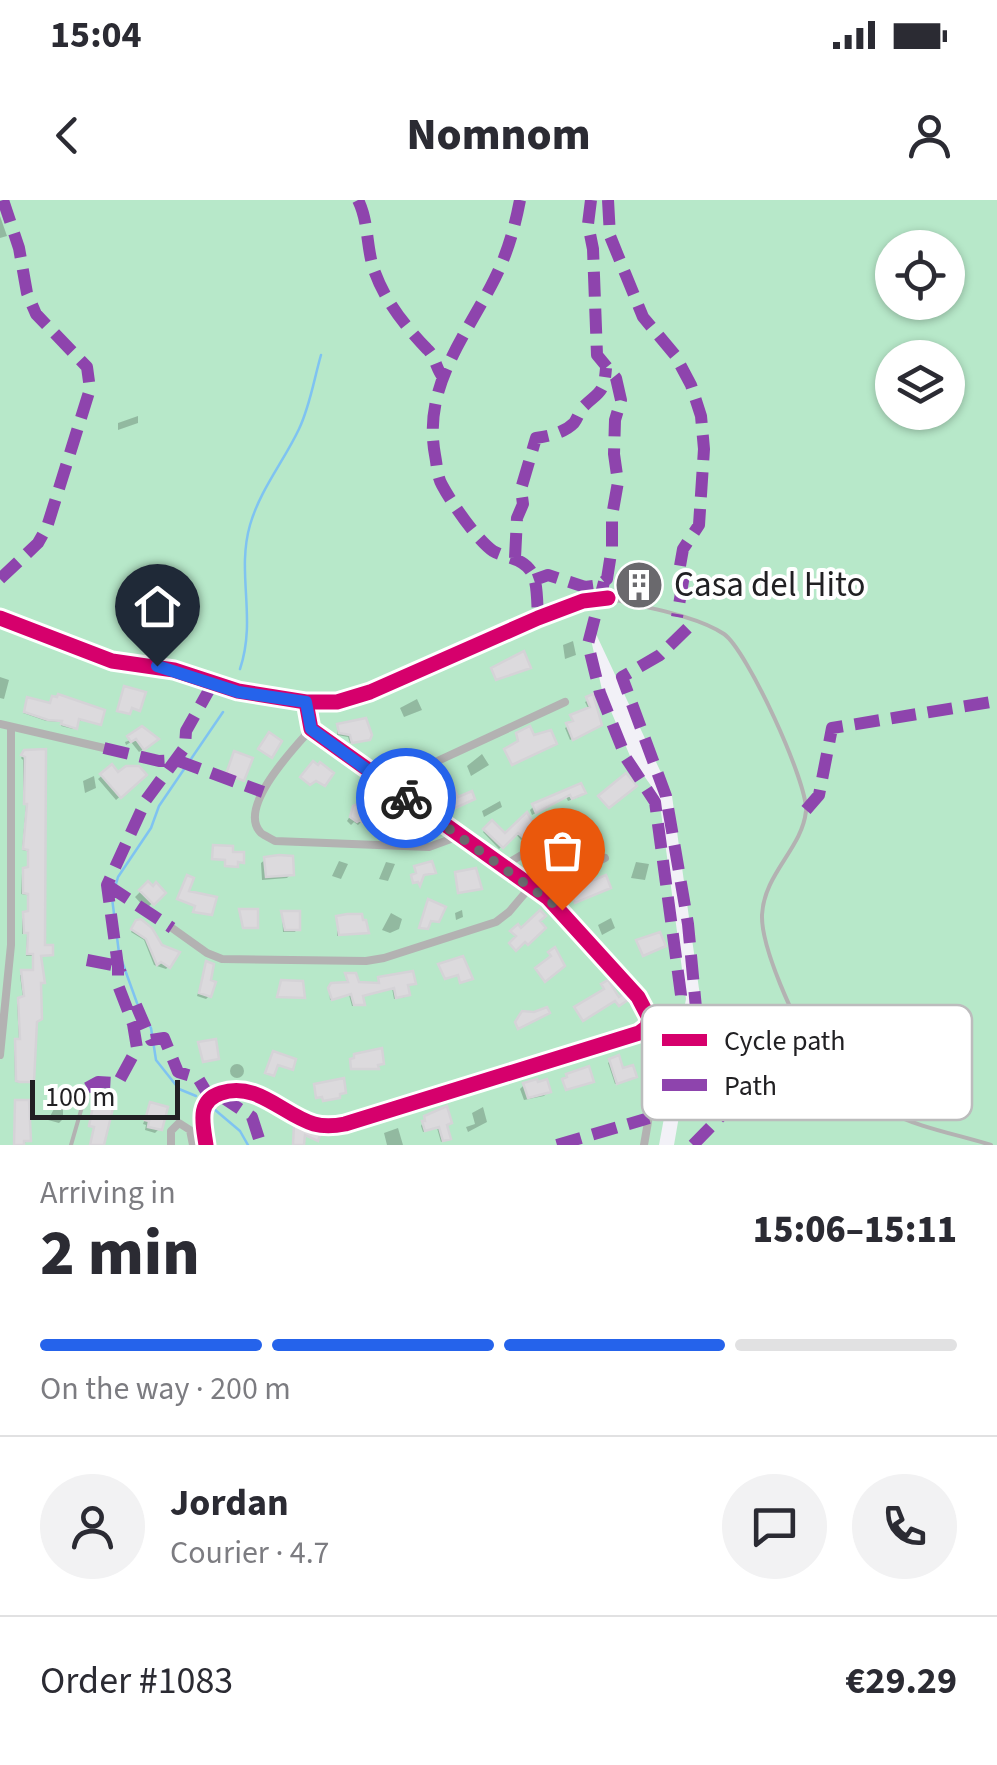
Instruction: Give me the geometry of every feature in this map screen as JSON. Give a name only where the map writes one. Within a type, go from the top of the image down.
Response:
[{"type":"street","points":[[0,618],[92,655],[174,670],[238,692],[306,702],[350,699],[538,618],[582,601],[608,598]]},
{"type":"street","points":[[306,702],[311,729],[562,910],[644,1005]]},
{"type":"street","points":[[394,790],[416,771],[565,702]]},
{"type":"street","points":[[0,724],[104,748]]},
{"type":"street","points":[[0,1055],[11,946],[11,727]]},
{"type":"street","points":[[311,729],[277,768],[260,798],[256,813],[261,834],[275,841],[429,846],[459,836]]},
{"type":"street","points":[[502,866],[564,830]]},
{"type":"street","points":[[172,928],[222,959],[366,960],[403,953],[496,922],[535,888],[605,858]]},
{"type":"street","points":[[206,1145],[204,1104],[228,1090],[250,1092],[312,1124],[336,1126],[642,1030]]},
{"type":"street","points":[[644,1145],[648,1120]]},
{"type":"street","points":[[171,1145],[172,1131],[179,1123],[190,1130],[193,1145]]},
{"type":"lane","points":[[608,598],[694,621],[725,634],[748,662],[802,783],[806,810],[800,832],[767,886],[762,918],[776,975],[791,1005]]},
{"type":"lane","points":[[72,1145],[84,1100]]},
{"type":"lane","points":[[913,1120],[991,1145]]},
{"type":"green space","points":[[0,200],[997,200],[997,1145],[674,1145],[678,1120],[972,1120],[972,1005],[698,1005],[672,796],[596,634],[592,644],[602,690],[630,756],[659,797],[686,999],[685,1005],[642,1005],[642,1120],[664,1120],[659,1145],[0,1145]]},
{"type":"building","name":"Casa del Hito","points":[[629,572],[652,575],[649,599],[626,595]]},
{"type":"building","points":[[524,651],[531,668],[496,680],[491,668]]},
{"type":"building","points":[[124,686],[146,692],[140,711],[117,711]]},
{"type":"building","points":[[58,694],[105,710],[101,725],[79,719],[77,729],[61,724],[62,721],[24,712],[27,697],[50,703],[52,696]]},
{"type":"building","points":[[593,694],[602,725],[573,740],[566,723],[573,721],[570,715],[590,707],[586,697]]},
{"type":"building","points":[[366,718],[370,740],[352,743],[350,735],[339,733],[337,724]]},
{"type":"building","points":[[142,726],[159,739],[144,750],[136,739],[131,742],[127,736]]},
{"type":"building","points":[[530,726],[534,735],[551,730],[557,744],[512,765],[504,749],[518,741],[516,733]]},
{"type":"building","points":[[269,732],[282,741],[272,758],[258,749]]},
{"type":"building","points":[[46,749],[45,945],[53,945],[53,955],[41,956],[45,983],[41,983],[42,1019],[37,1022],[34,1082],[20,1082],[16,1081],[15,1039],[20,1039],[18,998],[24,996],[21,970],[33,970],[33,954],[27,954],[28,933],[24,933],[23,912],[28,911],[28,894],[23,893],[23,868],[28,867],[28,850],[23,849],[27,804],[25,757],[21,755],[24,750]]},
{"type":"building","points":[[234,751],[253,758],[244,781],[226,774]]},
{"type":"building","points":[[313,761],[334,773],[325,786],[316,781],[310,785],[300,777]]},
{"type":"building","points":[[112,764],[118,772],[126,766],[139,766],[147,775],[121,798],[100,774]]},
{"type":"building","points":[[447,771],[458,797],[472,791],[475,799],[449,811],[440,805],[447,802],[432,778]]},
{"type":"building","points":[[626,773],[637,786],[609,808],[598,796]]},
{"type":"building","points":[[581,783],[586,793],[572,799],[570,795],[536,813],[532,804]]},
{"type":"building","points":[[361,802],[378,816],[373,823],[367,818],[363,823],[350,817],[353,806]]},
{"type":"building","points":[[527,812],[538,831],[525,839],[518,833],[503,848],[483,829],[492,820],[505,833]]},
{"type":"building","points":[[213,845],[233,846],[233,852],[244,852],[244,863],[238,862],[238,867],[225,866],[225,860],[212,859]]},
{"type":"building","points":[[293,856],[294,875],[266,877],[264,857]]},
{"type":"building","points":[[432,861],[436,873],[424,875],[420,886],[413,883],[414,866]]},
{"type":"building","points":[[476,868],[482,889],[458,893],[455,872]]},
{"type":"building","points":[[187,875],[194,878],[189,891],[217,897],[212,915],[193,912],[195,906],[177,899]]},
{"type":"building","points":[[606,875],[611,888],[575,903],[569,890]]},
{"type":"building","points":[[148,881],[153,886],[156,882],[166,893],[154,905],[139,890]]},
{"type":"building","points":[[428,899],[446,907],[439,922],[431,921],[428,929],[419,928]]},
{"type":"building","points":[[239,909],[258,909],[258,928],[243,928]]},
{"type":"building","points":[[540,910],[546,916],[540,921],[546,928],[516,951],[509,943],[516,936],[510,931],[518,924],[521,928]]},
{"type":"building","points":[[281,911],[300,911],[300,930],[285,930]]},
{"type":"building","points":[[362,914],[369,933],[339,935],[336,916]]},
{"type":"building","points":[[141,919],[162,945],[180,952],[170,968],[161,962],[157,965],[146,939],[131,929]]},
{"type":"building","points":[[660,932],[666,946],[643,956],[636,940]]},
{"type":"building","points":[[555,947],[565,966],[545,982],[535,968],[551,956],[548,952]]},
{"type":"building","points":[[463,956],[473,979],[460,983],[458,975],[445,979],[438,964]]},
{"type":"building","points":[[206,961],[214,964],[211,980],[216,982],[211,997],[199,993]]},
{"type":"building","points":[[413,971],[416,984],[408,985],[410,995],[396,998],[394,988],[363,996],[365,1005],[354,1005],[351,994],[332,1000],[328,988],[331,983],[348,982],[345,973],[356,973],[359,982],[379,983],[378,977]]},
{"type":"building","points":[[281,980],[303,981],[305,998],[277,997]]},
{"type":"building","points":[[608,980],[619,997],[623,994],[628,1000],[619,1006],[615,1001],[583,1021],[574,1007],[604,989],[601,984]]},
{"type":"building","points":[[547,1007],[550,1013],[518,1029],[515,1022],[522,1011]]},
{"type":"building","points":[[216,1039],[219,1059],[203,1062],[198,1042]]},
{"type":"building","points":[[382,1048],[384,1064],[378,1065],[379,1069],[351,1069],[354,1054]]},
{"type":"building","points":[[273,1051],[296,1059],[293,1070],[278,1065],[274,1076],[265,1073]]},
{"type":"building","points":[[619,1055],[623,1068],[633,1065],[637,1077],[617,1084],[609,1059]]},
{"type":"building","points":[[589,1066],[594,1082],[566,1090],[562,1079],[566,1074]]},
{"type":"building","points":[[344,1078],[346,1093],[340,1094],[340,1098],[316,1098],[314,1084]]},
{"type":"building","points":[[547,1079],[551,1092],[528,1098],[523,1083]]},
{"type":"building","points":[[95,1096],[115,1100],[104,1145],[90,1145]]},
{"type":"building","points":[[15,1100],[29,1100],[31,1141],[24,1141],[24,1145],[14,1145]]},
{"type":"building","points":[[150,1102],[168,1107],[162,1130],[148,1127],[149,1121],[145,1120]]},
{"type":"building","points":[[447,1106],[451,1139],[443,1141],[439,1127],[425,1131],[422,1121],[424,1116]]},
{"type":"building","points":[[294,1124],[320,1135],[318,1141],[305,1135],[304,1145],[293,1145]]},
{"type":"waterway","points":[[240,669],[247,632],[245,561],[250,525],[303,420],[321,355]]},
{"type":"waterway","points":[[196,1096],[179,1089],[156,1060],[151,1028],[137,1003],[119,953],[112,898],[118,877],[151,828],[159,806],[223,712]]},
{"type":"waterway","points":[[214,1109],[240,1131],[248,1145]]},
{"type":"marked path","points":[[0,579],[38,543],[47,527],[90,389],[87,367],[36,314],[3,200]]},
{"type":"marked path","points":[[358,200],[371,261],[384,292],[432,355],[442,376]]},
{"type":"marked path","points":[[520,200],[501,265],[457,346],[440,387],[433,431],[442,485],[487,546],[519,561],[532,573],[538,618]]},
{"type":"marked path","points":[[534,580],[548,575],[585,587],[600,585],[607,579],[612,547],[618,482],[615,420],[621,400],[616,378],[597,355],[593,249],[588,224],[591,200]]},
{"type":"marked path","points":[[608,200],[610,236],[643,317],[675,355],[701,416],[704,449],[699,525],[683,549],[677,617]]},
{"type":"marked path","points":[[515,558],[517,518],[523,504],[521,489],[536,438],[561,432],[574,423],[582,408],[602,388],[606,368]]},
{"type":"marked path","points":[[604,582],[588,644],[600,693],[626,758],[655,802],[680,1005]]},
{"type":"marked path","points":[[695,621],[660,655],[622,677],[666,796],[688,924],[696,1005]]},
{"type":"marked path","points":[[87,1088],[98,1082],[118,1083],[137,1048],[133,1024],[118,985],[107,885],[146,800],[185,747],[186,731],[213,683]]},
{"type":"marked path","points":[[806,810],[819,795],[832,728],[997,701]]},
{"type":"marked path","points":[[104,748],[159,761],[176,760],[263,792]]},
{"type":"marked path","points":[[107,885],[172,928]]},
{"type":"marked path","points":[[87,960],[118,966],[121,973]]},
{"type":"marked path","points":[[136,1005],[151,1040],[164,1038],[178,1072],[198,1078],[210,1098]]},
{"type":"marked path","points":[[219,1095],[252,1117],[261,1145]]},
{"type":"marked path","points":[[557,1145],[642,1120]]},
{"type":"marked path","points":[[693,1145],[717,1120]]},
{"type":"cycle path","points":[[0,618],[112,661],[174,670],[238,691],[306,702],[337,702],[370,692],[538,618],[583,601],[608,598]]},
{"type":"cycle path","points":[[306,702],[311,729],[548,898],[642,1005]]},
{"type":"cycle path","points":[[206,1145],[204,1107],[221,1093],[258,1095],[314,1124],[341,1125],[642,1031]]},
{"type":"way so far","points":[[406,798],[562,910]]},
{"type":"place","name":"Casa del Hito","points":[[639,585]]},
{"type":"route","points":[[157,666],[238,692],[306,702],[311,729],[406,798]]}]
